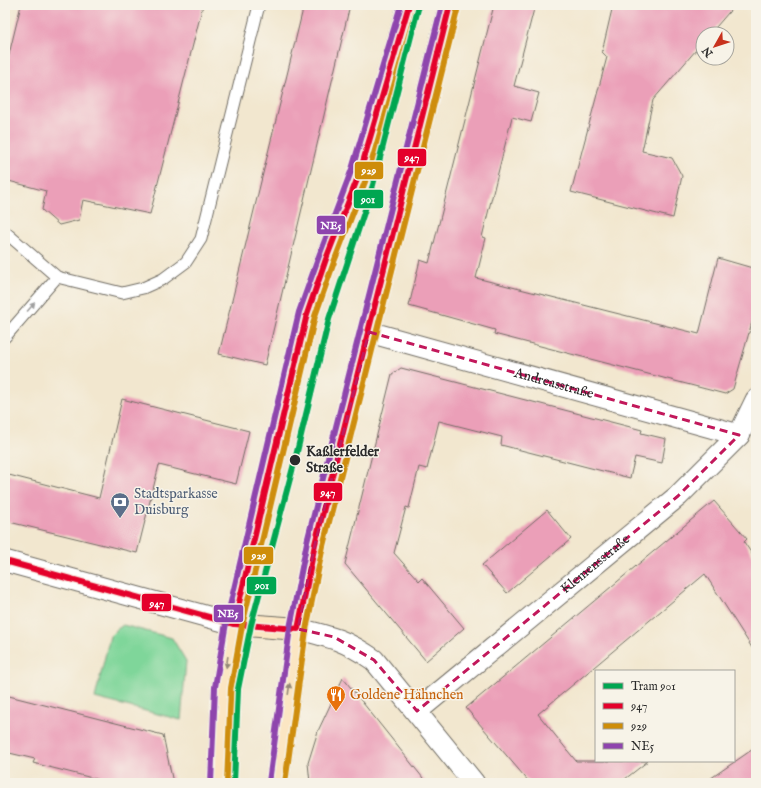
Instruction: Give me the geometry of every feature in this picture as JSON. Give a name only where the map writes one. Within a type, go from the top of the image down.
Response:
[{"type":"main road","points":[[219,783],[223,687],[234,624],[308,314],[326,259],[360,172],[409,5]]},
{"type":"main road","points":[[277,783],[298,629],[315,544],[450,5]]},
{"type":"main road","points":[[234,624],[298,629]]},
{"type":"street","name":"Andreasstraße","points":[[369,332],[739,434]]},
{"type":"street","name":"Klemensstraße","points":[[417,711],[678,496],[739,434],[756,400]]},
{"type":"street","points":[[5,561],[234,624]]},
{"type":"street","points":[[298,629],[334,637],[353,645],[374,660],[474,783]]},
{"type":"lane","points":[[5,233],[57,277],[122,293],[143,288],[164,279],[186,262],[201,239],[259,5]]},
{"type":"lane","points":[[5,336],[57,277]]},
{"type":"highlighted area","points":[[369,332],[739,435],[678,496],[417,711],[374,660],[334,637],[298,629],[315,544]]},
{"type":"green space","points":[[123,625],[172,638],[186,661],[181,720],[95,698],[110,636]]},
{"type":"building","points":[[21,5],[203,5],[150,214],[83,200],[79,220],[59,225],[42,210],[46,191],[5,180],[5,71]]},
{"type":"building","points":[[304,5],[350,5],[265,365],[219,354]]},
{"type":"building","points":[[494,5],[535,5],[514,86],[539,93],[531,122],[512,117],[482,237],[486,238],[476,278],[699,334],[718,258],[756,269],[756,308],[733,389],[725,394],[494,334],[495,330],[409,306],[420,260],[429,263]]},
{"type":"building","points":[[613,5],[735,5],[717,26],[695,26],[695,51],[653,100],[642,151],[672,158],[682,176],[673,218],[571,192],[607,57],[602,52]]},
{"type":"building","points":[[401,368],[642,430],[641,433],[666,439],[662,463],[635,457],[630,478],[501,445],[502,437],[439,421],[427,469],[419,467],[409,508],[406,507],[394,553],[419,581],[422,578],[464,628],[426,661],[345,564],[392,374]]},
{"type":"building","points":[[122,399],[249,431],[236,484],[159,465],[137,553],[5,521],[5,474],[99,498]]},
{"type":"building","points":[[714,501],[747,539],[744,542],[756,560],[756,654],[705,574],[538,714],[576,761],[647,762],[620,783],[530,783],[466,708]]},
{"type":"building","points":[[547,510],[571,539],[507,593],[482,565]]},
{"type":"building","points":[[343,678],[427,783],[310,783],[308,763],[318,731]]},
{"type":"building","points":[[5,695],[163,735],[173,783],[112,783],[33,763],[35,759],[5,752]]},
{"type":"building","points":[[756,747],[756,783],[704,783],[735,762]]},
{"type":"tram line","name":"901","points":[[234,783],[238,689],[251,625],[295,460],[329,319],[373,185],[419,5]]},
{"type":"transit line","name":"NE5","points":[[211,783],[215,687],[226,623],[299,312],[352,169],[401,5]]},
{"type":"transit line","name":"947","points":[[234,624],[307,314],[326,259],[360,172],[409,5]]},
{"type":"transit line","name":"NE5","points":[[269,782],[290,628],[307,542],[442,5]]},
{"type":"transit line","name":"947","points":[[5,561],[234,624],[298,629],[315,544],[450,5]]},
{"type":"transit line","name":"929","points":[[227,783],[231,688],[242,626],[315,316],[368,174],[417,7]]},
{"type":"transit line","name":"929","points":[[285,783],[306,630],[323,546],[458,7]]},
{"type":"place","name":"Kaßlerfelder Straße","points":[[295,460]]},
{"type":"place","name":"Stadtsparkasse Duisburg","points":[[120,519]]},
{"type":"place","name":"Goldene Hähnchen","points":[[336,712]]}]
